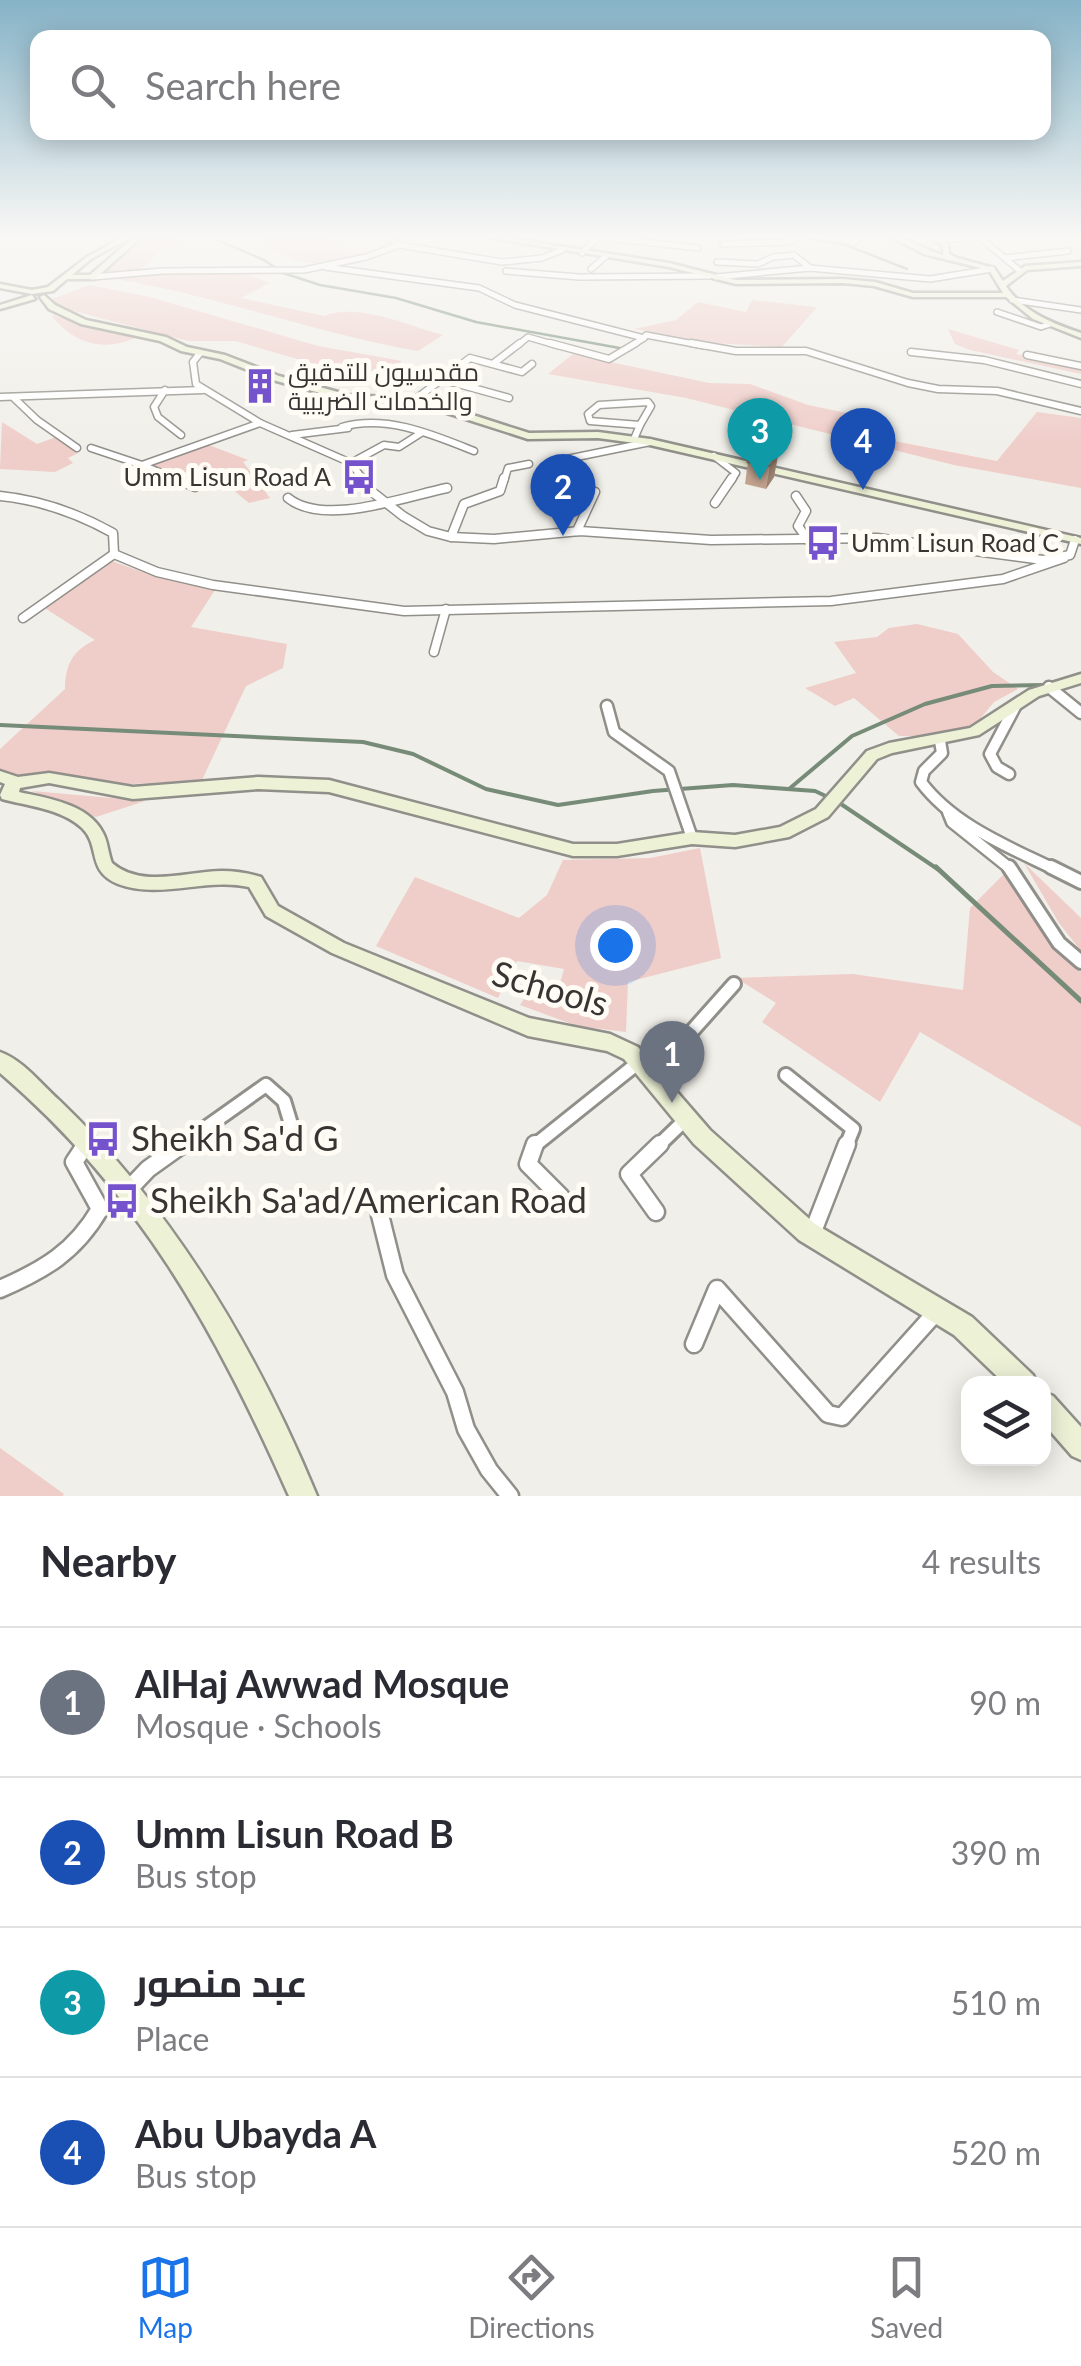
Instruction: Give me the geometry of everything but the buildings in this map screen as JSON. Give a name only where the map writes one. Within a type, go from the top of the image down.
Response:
[{"type":"street","points":[[54,308],[84,322],[163,338],[348,398],[378,403],[414,401],[528,436],[650,442],[867,495],[1078,540],[1064,558],[1002,580],[831,601],[446,609],[377,608],[213,586],[158,572],[114,554]]},
{"type":"street","points":[[526,308],[644,338]]},
{"type":"street","points":[[1028,308],[1050,324],[1081,336]]},
{"type":"street","points":[[997,312],[1041,327],[1050,324]]},
{"type":"street","points":[[494,364],[528,337],[609,359],[646,335],[736,351],[806,351],[908,383],[997,392],[1081,411]]},
{"type":"street","points":[[200,352],[192,370],[196,384],[204,390],[260,423],[350,464],[370,490],[413,523],[451,538],[484,540],[577,531],[711,540],[877,538],[1020,558],[1064,558]]},
{"type":"street","points":[[911,352],[984,360],[1081,384]]},
{"type":"street","points":[[1027,355],[1081,366]]},
{"type":"street","points":[[414,401],[470,358],[522,372],[532,364]]},
{"type":"street","points":[[444,380],[509,398]]},
{"type":"street","points":[[166,390],[154,407],[158,417],[181,435]]},
{"type":"street","points":[[0,397],[204,390]]},
{"type":"street","points":[[13,397],[36,420],[77,448]]},
{"type":"street","points":[[634,439],[651,406],[648,402],[599,405],[587,416],[594,421],[640,425]]},
{"type":"street","points":[[292,436],[352,422],[421,433],[474,451]]},
{"type":"street","points":[[142,465],[260,423]]},
{"type":"street","points":[[342,427],[359,430]]},
{"type":"street","points":[[350,464],[384,445],[400,448],[421,433]]},
{"type":"street","points":[[562,460],[650,442]]},
{"type":"street","points":[[91,448],[195,487]]},
{"type":"street","points":[[714,456],[736,474],[715,503]]},
{"type":"street","points":[[451,538],[464,504],[500,492],[508,468],[528,464]]},
{"type":"street","points":[[288,498],[298,506],[326,513],[447,488]]},
{"type":"street","points":[[577,531],[595,492]]},
{"type":"street","points":[[0,496],[40,501],[74,513],[112,534],[114,554]]},
{"type":"street","points":[[796,496],[806,510],[798,526],[808,540]]},
{"type":"street","points":[[22,618],[114,554]]},
{"type":"street","points":[[434,652],[446,609]]},
{"type":"street","points":[[6,789],[49,778],[133,793],[258,783],[329,786],[573,850],[617,850],[692,838],[735,842],[783,833],[822,813],[872,756],[889,748],[974,732],[1049,686],[1081,678]]},
{"type":"street","points":[[1049,686],[1081,713]]},
{"type":"street","points":[[1008,774],[997,767],[990,754],[1016,705]]},
{"type":"street","points":[[607,706],[614,732],[670,771],[692,838]]},
{"type":"street","points":[[940,741],[942,753],[924,771],[921,782],[926,792],[947,811],[1081,882]]},
{"type":"street","name":"Schools","points":[[6,789],[64,810],[88,824],[95,833],[102,864],[112,874],[150,884],[223,876],[255,882],[272,911],[338,948],[528,1027],[610,1043],[631,1053],[686,1119],[811,1234],[939,1309],[1000,1357],[1017,1376]]},
{"type":"street","points":[[947,811],[952,822],[1016,873],[1059,943],[1081,962]]},
{"type":"street","points":[[561,1197],[528,1164],[535,1144],[645,1070],[734,984]]},
{"type":"street","points":[[0,1061],[130,1188],[184,1264],[245,1367],[303,1496]]},
{"type":"street","points":[[786,1075],[853,1129],[811,1234]]},
{"type":"street","points":[[130,1188],[148,1169],[266,1085],[283,1096],[297,1144]]},
{"type":"street","points":[[656,1212],[629,1174],[686,1119]]},
{"type":"street","points":[[0,1289],[51,1267],[84,1240],[100,1210],[74,1162],[87,1142]]},
{"type":"street","points":[[380,1214],[395,1275],[455,1392],[466,1429],[489,1470],[510,1496]]},
{"type":"street","points":[[694,1344],[717,1289],[828,1414],[842,1417],[939,1309]]},
{"type":"street","points":[[1051,1410],[1078,1435]]},
{"type":"shaded area","points":[[66,308],[187,308],[318,346],[402,361],[386,373],[321,366],[235,341],[188,341]]},
{"type":"shaded area","points":[[240,308],[286,308],[324,316],[337,312],[368,313],[443,335],[418,351]]},
{"type":"shaded area","points":[[691,308],[746,312],[748,308],[816,308],[782,347],[714,343],[634,329],[676,320]]},
{"type":"shaded area","points":[[51,315],[137,337],[112,344],[90,342],[69,332]]},
{"type":"shaded area","points":[[948,329],[1019,350],[1016,354],[1081,368],[1081,374],[970,350],[955,344]]},
{"type":"shaded area","points":[[573,354],[709,383],[750,384],[808,405],[856,415],[894,441],[997,461],[1037,412],[1081,418],[1081,488],[954,465],[686,398],[548,374]]},
{"type":"shaded area","points":[[2,422],[37,444],[56,437],[78,453],[68,458],[73,463],[55,472],[0,469]]},
{"type":"shaded area","points":[[206,444],[248,460],[243,462],[270,498],[249,503],[204,466],[175,476],[151,465]]},
{"type":"shaded area","points":[[109,560],[156,577],[215,590],[191,627],[287,644],[283,668],[246,686],[202,780],[117,785],[0,777],[0,749],[65,689],[72,659],[95,640],[43,607]]},
{"type":"shaded area","points":[[917,624],[958,634],[993,672],[1018,689],[994,702],[975,725],[943,736],[899,736],[854,698],[835,706],[805,688],[856,673],[834,642],[877,637],[889,628]]},
{"type":"shaded area","points":[[32,791],[145,801],[96,817]]},
{"type":"shaded area","points":[[700,848],[721,958],[628,982],[626,1032],[577,1026],[520,1005],[526,996],[554,1005],[564,969],[517,961],[498,998],[376,946],[415,877],[519,918],[547,895],[563,860],[650,858]]},
{"type":"shaded area","points":[[1024,863],[1081,918],[1081,951],[1059,923]]},
{"type":"shaded area","points":[[1004,874],[1049,943],[1081,972],[1081,1127],[920,1032],[880,1102],[762,1022],[776,1003],[736,978],[853,974],[963,990],[970,908]]},
{"type":"shaded area","points":[[0,1448],[64,1494],[63,1496],[0,1496]]},
{"type":"waterway","points":[[429,308],[476,322],[625,349]]},
{"type":"waterway","points":[[789,789],[852,736],[925,704],[992,686],[1046,685]]},
{"type":"waterway","points":[[0,725],[363,742],[413,754],[486,789],[558,805],[653,791],[733,785],[815,791],[830,798]]},
{"type":"waterway","points":[[838,802],[939,870]]},
{"type":"waterway","points":[[936,867],[1081,1001]]},
{"type":"place","name":"مقدسيون للتدقيق والخدمات الضريبية","points":[[260,386]]},
{"type":"place","name":"Umm Lisun Road A","points":[[359,477]]},
{"type":"place","name":"عبد منصور","points":[[760,480]]},
{"type":"place","name":"Abu Ubayda A","points":[[863,490]]},
{"type":"place","name":"Umm Lisun Road B","points":[[563,536]]},
{"type":"place","name":"Umm Lisun Road C","points":[[823,543]]},
{"type":"place","name":"AlHaj Awwad Mosque","points":[[672,1103]]},
{"type":"place","name":"Sheikh Sa'd G","points":[[103,1139]]},
{"type":"place","name":"Sheikh Sa'ad/American Road","points":[[122,1201]]}]
